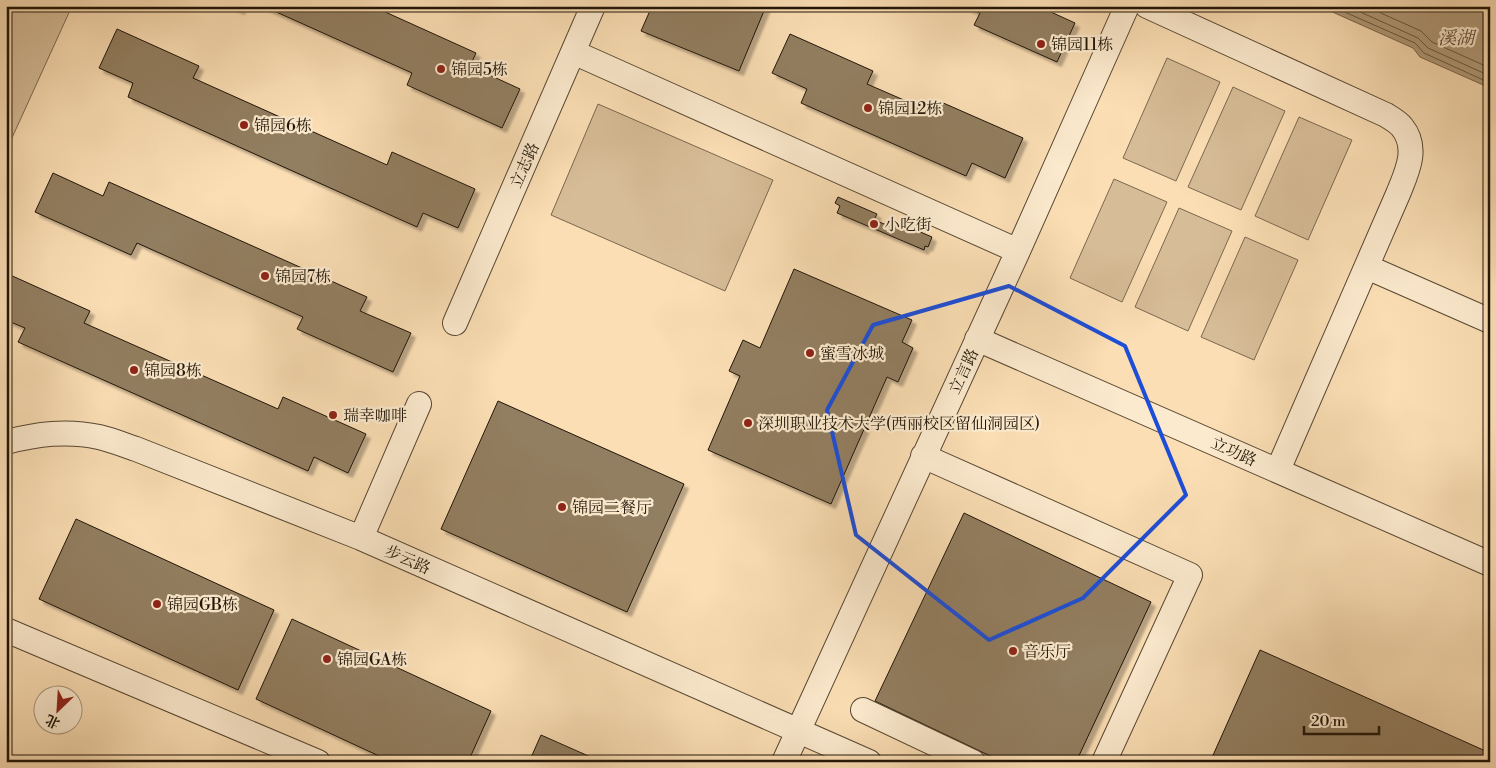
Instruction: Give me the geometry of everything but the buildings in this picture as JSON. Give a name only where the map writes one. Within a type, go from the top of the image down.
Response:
[{"type":"street","name":"立志路","points":[[455,323],[593,6]]},
{"type":"street","name":"立言路","points":[[784,762],[1018,251],[1127,6]]},
{"type":"street","points":[[1147,6],[1386,114],[1402,127],[1411,147],[1408,168],[1278,470]]},
{"type":"street","points":[[573,52],[1018,251]]},
{"type":"street","points":[[1366,267],[1490,321]]},
{"type":"street","name":"立功路","points":[[977,338],[1490,564]]},
{"type":"street","points":[[361,538],[419,404]]},
{"type":"street","name":"步云路","points":[[6,442],[30,436],[63,432],[100,437],[136,449],[361,538],[870,762]]},
{"type":"street","points":[[924,456],[1190,575],[1104,762]]},
{"type":"street","points":[[6,630],[318,762]]},
{"type":"street","points":[[863,710],[973,762]]},
{"type":"highlighted area","points":[[1009,286],[1125,346],[1186,495],[1083,598],[989,640],[856,535],[827,410],[873,325]]},
{"type":"shaded area","points":[[6,6],[72,6],[6,151]]},
{"type":"shaded area","points":[[1167,58],[1220,82],[1176,181],[1123,158]]},
{"type":"shaded area","points":[[1233,87],[1285,111],[1241,210],[1188,187]]},
{"type":"shaded area","points":[[598,104],[773,180],[725,291],[551,215]]},
{"type":"shaded area","points":[[1299,117],[1352,140],[1308,240],[1255,216]]},
{"type":"shaded area","points":[[1114,179],[1167,202],[1122,302],[1070,278]]},
{"type":"shaded area","points":[[1179,208],[1232,231],[1188,331],[1135,307]]},
{"type":"shaded area","points":[[1245,237],[1298,260],[1254,360],[1201,337]]},
{"type":"water","name":"溪湖","points":[[1319,6],[1490,6],[1490,88],[1420,57],[1413,48]]},
{"type":"place","name":"锦园11栋","points":[[1041,44]]},
{"type":"place","name":"锦园5栋","points":[[441,69]]},
{"type":"place","name":"锦园12栋","points":[[868,108]]},
{"type":"place","name":"锦园6栋","points":[[244,125]]},
{"type":"place","name":"小吃街","points":[[874,224]]},
{"type":"place","name":"锦园7栋","points":[[265,276]]},
{"type":"place","name":"蜜雪冰城","points":[[810,353]]},
{"type":"place","name":"锦园8栋","points":[[134,370]]},
{"type":"place","name":"瑞幸咖啡","points":[[333,415]]},
{"type":"place","name":"深圳职业技术大学(西丽校区留仙洞园区)","points":[[748,423]]},
{"type":"place","name":"锦园二餐厅","points":[[562,507]]},
{"type":"place","name":"锦园GB栋","points":[[157,604]]},
{"type":"place","name":"音乐厅","points":[[1013,651]]},
{"type":"place","name":"锦园GA栋","points":[[327,659]]}]
